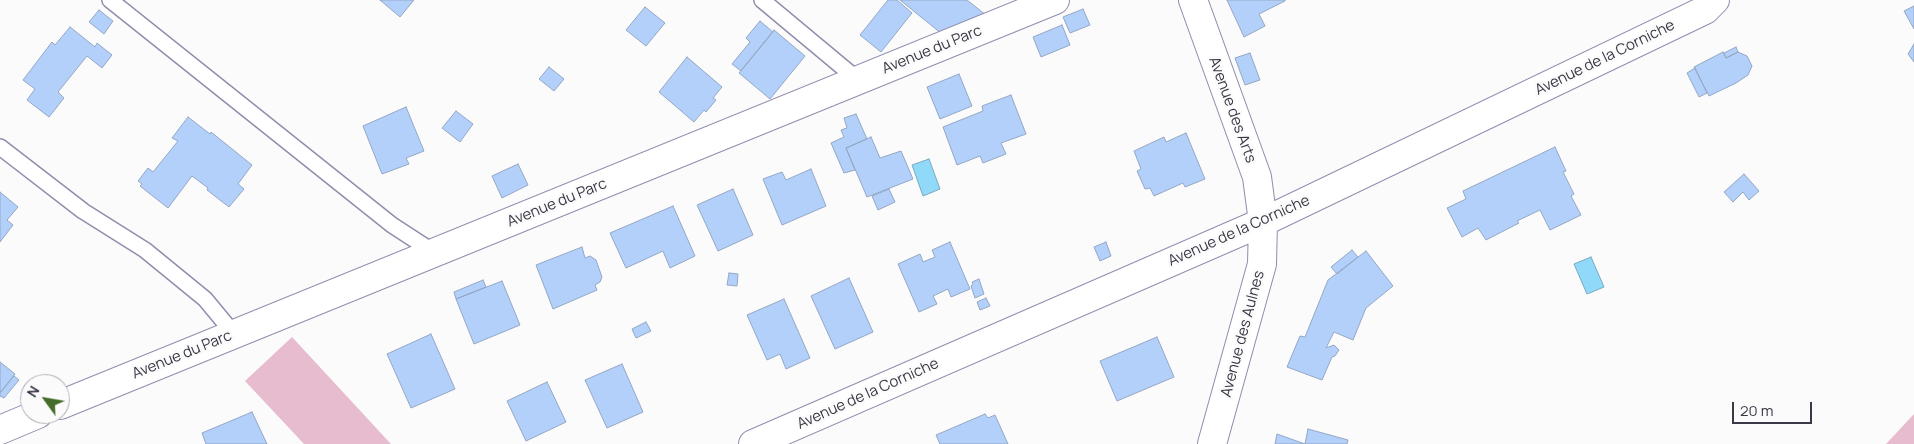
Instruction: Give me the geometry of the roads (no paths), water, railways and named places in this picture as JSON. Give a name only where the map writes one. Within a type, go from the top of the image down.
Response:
[{"type":"street","name":"Avenue du Parc","points":[[70,401],[1055,0]]},
{"type":"street","name":"Avenue des Arts","points":[[1192,0],[1257,177],[1263,222]]},
{"type":"street","name":"Avenue de la Corniche","points":[[754,444],[1263,222],[1705,10],[1715,0]]},
{"type":"street","name":"Avenue des Aulnes","points":[[1212,444],[1262,264],[1263,222]]},
{"type":"street","points":[[0,430],[20,422]]},
{"type":"lane","points":[[110,0],[392,225],[435,252]]},
{"type":"lane","points":[[762,0],[858,80]]},
{"type":"lane","points":[[0,147],[83,211],[145,250],[205,299],[234,334]]},
{"type":"water","points":[[929,159],[940,189],[923,196],[912,165]]},
{"type":"water","points":[[1591,257],[1604,287],[1587,294],[1574,264]]}]
